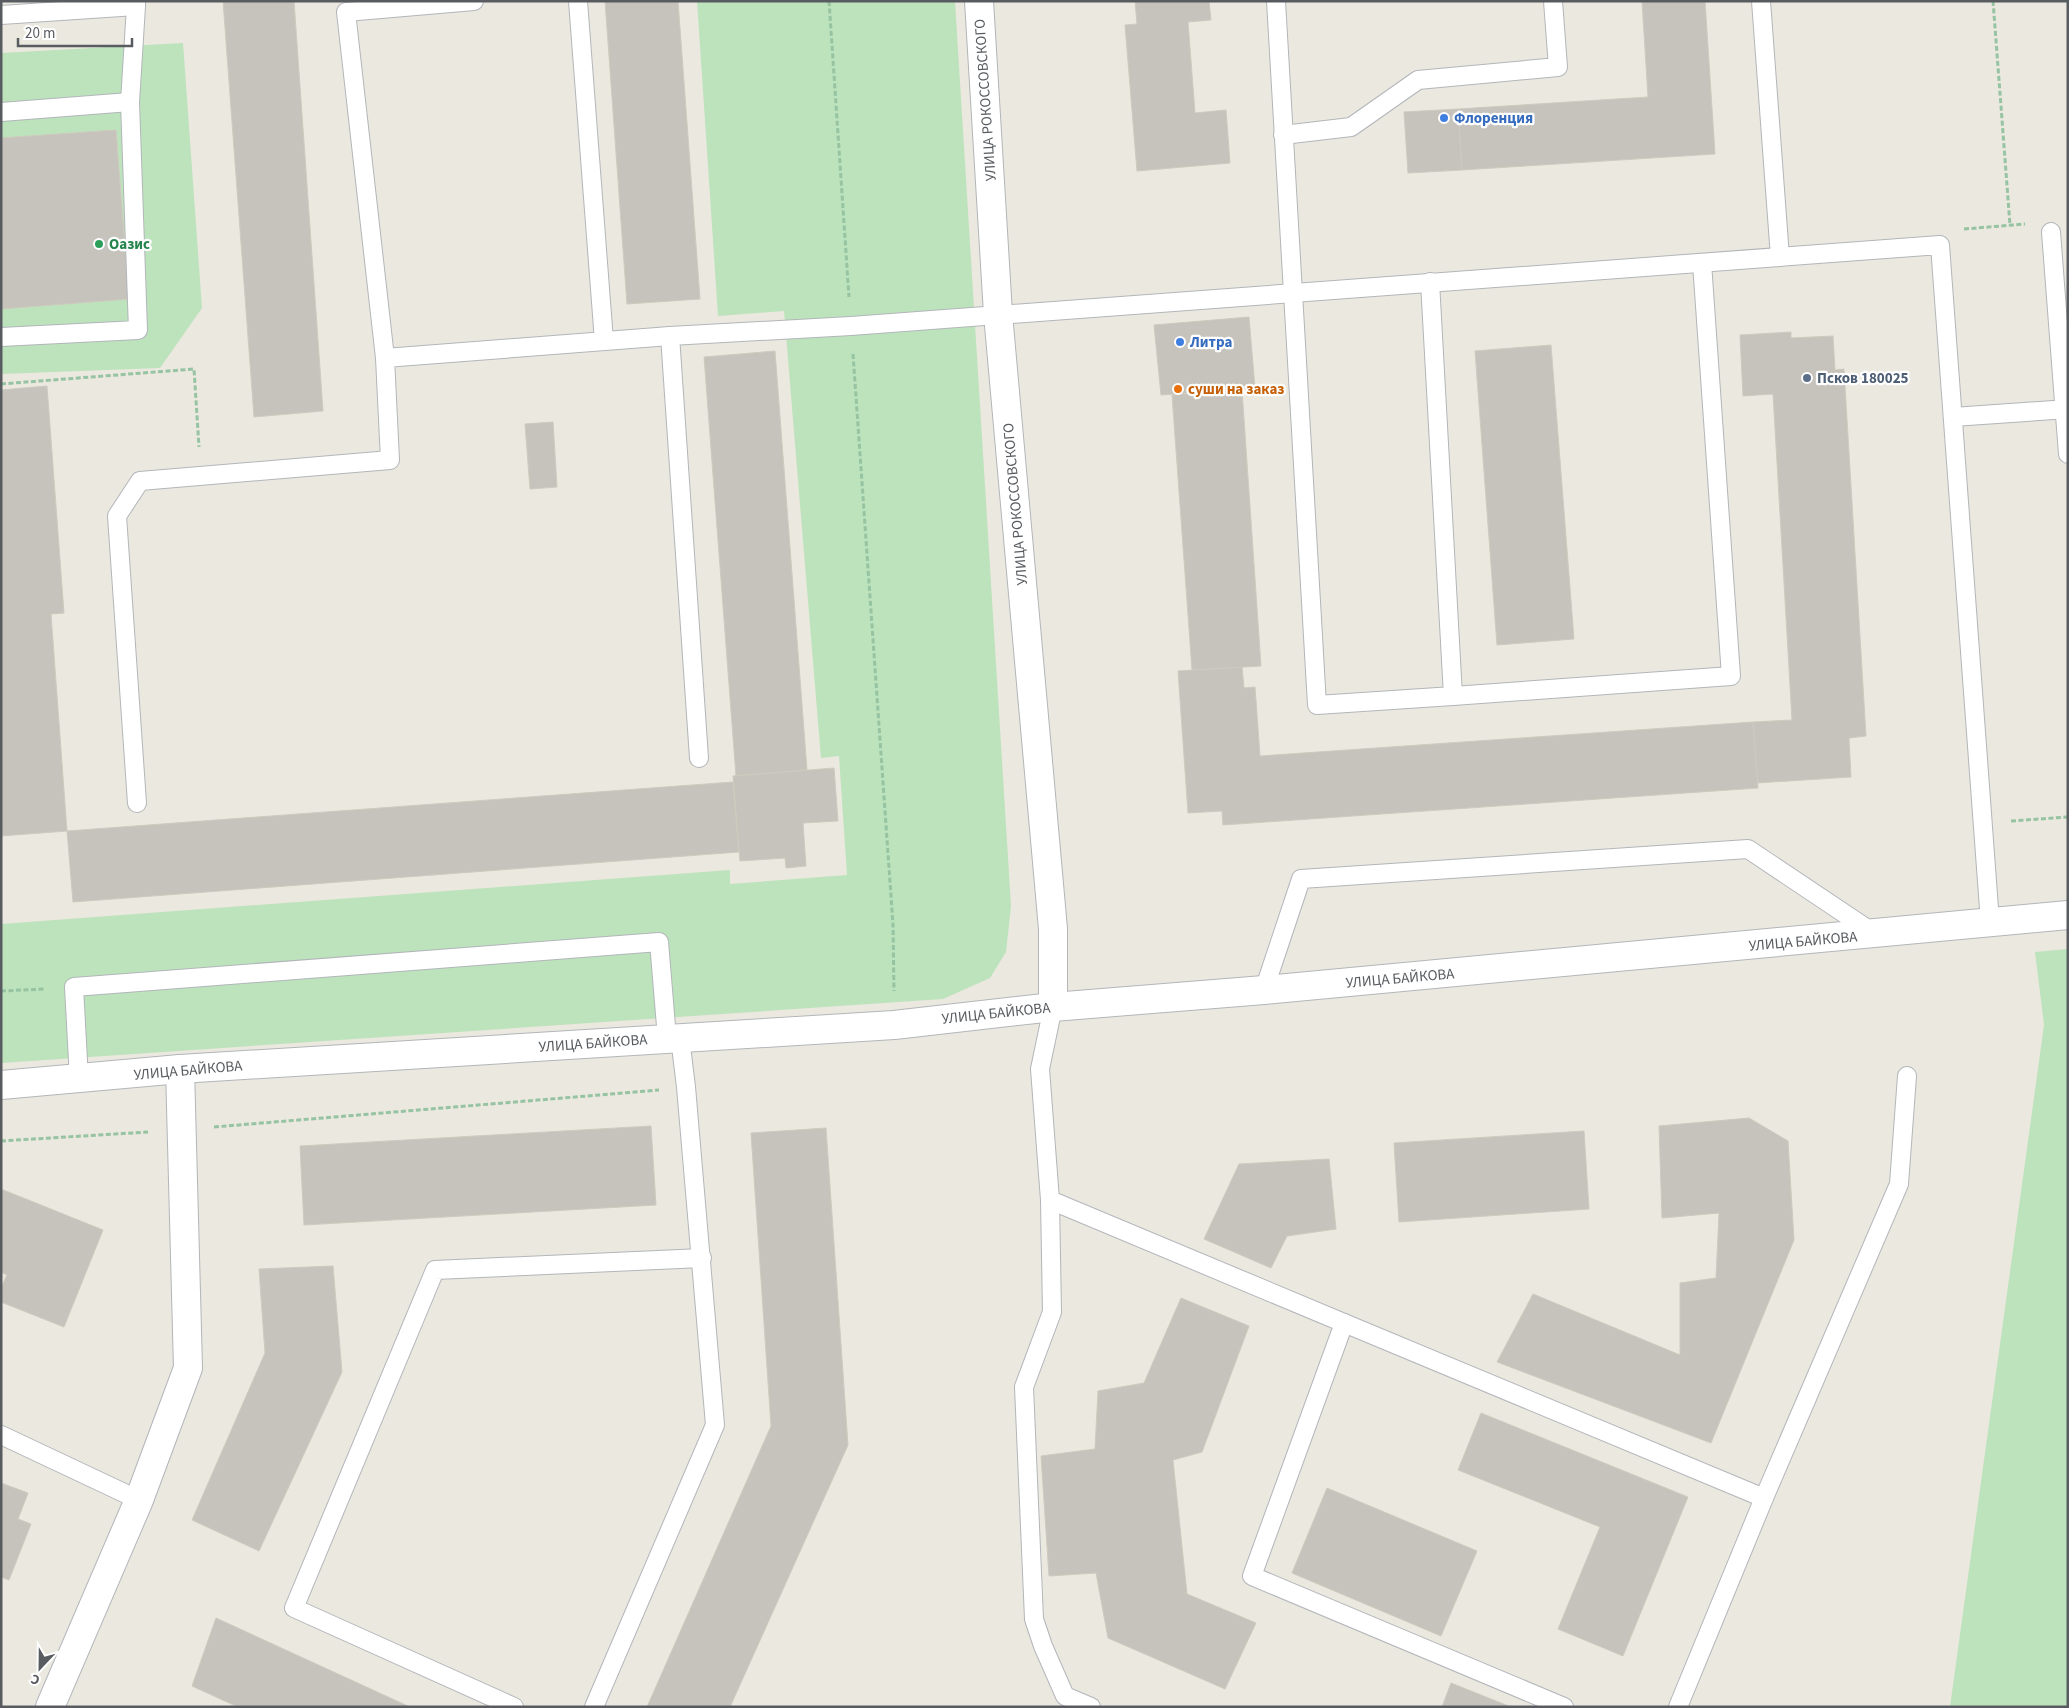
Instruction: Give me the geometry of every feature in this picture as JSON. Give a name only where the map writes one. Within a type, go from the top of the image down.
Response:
[{"type":"street","name":"УЛИЦА РОКОССОВСКОГО","points":[[979,1],[998,314],[1053,929],[1053,1007]]},
{"type":"street","name":"УЛИЦА БАЙКОВА","points":[[1,1085],[180,1069],[894,1025],[1053,1007],[1264,990],[2068,915]]},
{"type":"street","points":[[50,1707],[139,1500],[188,1368],[180,1069]]},
{"type":"lane","points":[[137,803],[117,516],[140,481],[390,460],[385,358],[346,12],[474,1]]},
{"type":"lane","points":[[578,1],[604,341]]},
{"type":"lane","points":[[1276,1],[1317,705],[1731,676],[1702,262]]},
{"type":"lane","points":[[1283,135],[1351,128],[1418,80],[1558,67],[1553,1]]},
{"type":"lane","points":[[1761,1],[1780,257]]},
{"type":"lane","points":[[1,15],[136,4],[130,102],[138,330],[1,337]]},
{"type":"lane","points":[[1,112],[130,102]]},
{"type":"lane","points":[[2051,232],[2068,454]]},
{"type":"lane","points":[[385,358],[670,336],[851,326],[1940,245],[1990,922]]},
{"type":"lane","points":[[1430,282],[1453,696]]},
{"type":"lane","points":[[670,336],[699,758]]},
{"type":"lane","points":[[1953,417],[2066,409]]},
{"type":"lane","points":[[1264,990],[1301,879],[1748,849],[1875,934]]},
{"type":"lane","points":[[79,1079],[74,987],[659,942],[674,1038],[686,1088],[715,1425],[594,1707]]},
{"type":"lane","points":[[1053,1007],[1040,1069],[1050,1200],[1052,1312],[1024,1388],[1034,1619],[1042,1646],[1065,1696],[1091,1707]]},
{"type":"lane","points":[[1678,1707],[1764,1498],[1899,1184],[1907,1076]]},
{"type":"lane","points":[[1050,1200],[1764,1498]]},
{"type":"lane","points":[[514,1707],[294,1608],[435,1270],[702,1258]]},
{"type":"lane","points":[[1344,1323],[1252,1576],[1564,1707]]},
{"type":"lane","points":[[1,1435],[139,1500]]},
{"type":"path","points":[[829,1],[893,925],[894,1025]]},
{"type":"path","points":[[1993,1],[2010,225]]},
{"type":"path","points":[[1961,229],[2034,224]]},
{"type":"path","points":[[1,384],[194,369],[201,476]]},
{"type":"path","points":[[1983,823],[2068,817]]},
{"type":"path","points":[[1,991],[74,987]]},
{"type":"path","points":[[1,1140],[181,1130],[686,1088]]},
{"type":"green space","points":[[697,1],[955,1],[1011,906],[1006,952],[990,978],[943,999],[1,1063],[1,924],[730,870],[730,884],[847,875],[839,756],[821,758],[784,311],[718,316]]},
{"type":"green space","name":"Оазис","points":[[183,43],[202,308],[160,368],[1,374],[1,53]]},
{"type":"green space","points":[[2068,949],[2068,1707],[1950,1707],[2044,1025],[2035,952]]},
{"type":"building","points":[[223,1],[294,1],[323,411],[254,417]]},
{"type":"building","points":[[605,1],[678,1],[700,299],[627,304]]},
{"type":"building","points":[[1135,1],[1209,1],[1211,20],[1188,22],[1195,113],[1226,110],[1230,163],[1137,171],[1125,25],[1137,24]]},
{"type":"building","points":[[1642,1],[1705,1],[1715,154],[1462,170],[1458,109],[1648,97]]},
{"type":"building","points":[[1458,109],[1462,170],[1408,173],[1404,112]]},
{"type":"building","name":"Оазис","points":[[116,130],[129,299],[1,309],[1,138]]},
{"type":"building","points":[[1249,317],[1255,388],[1161,395],[1154,325]]},
{"type":"building","points":[[1791,332],[1791,338],[1833,336],[1835,370],[1844,369],[1866,736],[1849,738],[1851,777],[1757,783],[1753,722],[1792,720],[1773,394],[1743,396],[1740,335]]},
{"type":"building","points":[[1551,345],[1574,639],[1497,645],[1475,351]]},
{"type":"building","points":[[775,351],[807,770],[736,776],[704,357]]},
{"type":"building","points":[[47,386],[64,613],[51,614],[67,831],[1,836],[1,390]]},
{"type":"building","points":[[1242,390],[1261,666],[1192,670],[1172,395]]},
{"type":"building","points":[[553,422],[557,487],[530,489],[525,424]]},
{"type":"building","points":[[1242,667],[1244,688],[1255,687],[1260,756],[1753,722],[1758,788],[1223,825],[1222,811],[1188,813],[1178,671]]},
{"type":"building","points":[[834,768],[838,821],[803,823],[806,866],[786,868],[785,858],[740,861],[733,776]]},
{"type":"building","points":[[733,782],[739,852],[73,902],[67,831]]},
{"type":"building","points":[[1749,1118],[1788,1141],[1794,1240],[1711,1443],[1497,1362],[1533,1294],[1680,1355],[1680,1283],[1716,1278],[1719,1213],[1662,1218],[1659,1126]]},
{"type":"building","points":[[651,1126],[656,1205],[304,1225],[300,1146]]},
{"type":"building","points":[[826,1128],[848,1445],[730,1707],[647,1707],[771,1426],[751,1133]]},
{"type":"building","points":[[1584,1131],[1589,1209],[1399,1222],[1394,1143]]},
{"type":"building","points":[[1329,1159],[1336,1229],[1287,1236],[1271,1268],[1204,1239],[1239,1164]]},
{"type":"building","points":[[1,1189],[103,1230],[64,1327],[1,1302],[1,1288],[7,1275],[1,1272]]},
{"type":"building","points":[[333,1266],[342,1372],[259,1551],[192,1520],[265,1353],[259,1269]]},
{"type":"building","points":[[1181,1298],[1249,1326],[1202,1452],[1173,1460],[1187,1594],[1256,1623],[1225,1689],[1108,1638],[1096,1573],[1049,1576],[1041,1456],[1095,1449],[1098,1391],[1144,1383]]},
{"type":"building","points":[[1481,1413],[1688,1497],[1623,1656],[1558,1629],[1600,1527],[1458,1470]]},
{"type":"building","points":[[1,1483],[28,1493],[18,1519],[31,1524],[9,1580],[1,1577]]},
{"type":"building","points":[[1327,1488],[1477,1551],[1441,1636],[1292,1573]]},
{"type":"building","points":[[216,1618],[410,1707],[238,1707],[192,1686]]},
{"type":"building","points":[[1451,1683],[1511,1707],[1442,1707]]},
{"type":"place","name":"Флоренция","points":[[1444,118]]},
{"type":"place","name":"Оазис","points":[[99,244]]},
{"type":"place","name":"Литра","points":[[1180,342]]},
{"type":"place","name":"Псков 180025","points":[[1807,378]]},
{"type":"place","name":"суши на заказ","points":[[1178,389]]}]
